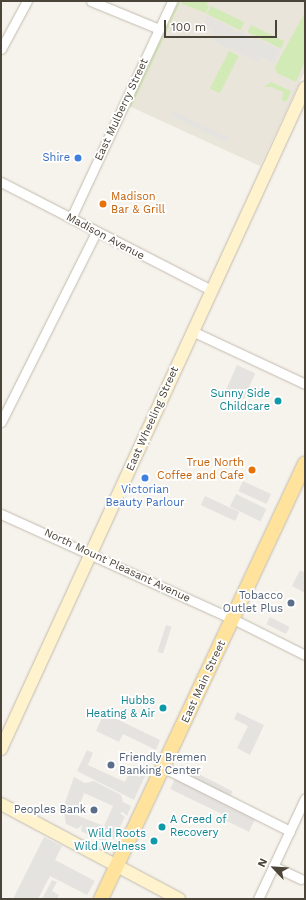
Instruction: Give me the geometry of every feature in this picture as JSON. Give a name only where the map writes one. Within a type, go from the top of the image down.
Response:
[{"type":"main road","name":"East Main Street","points":[[101,899],[164,768],[305,463]]},
{"type":"street","points":[[1,49],[27,1]]},
{"type":"street","points":[[91,1],[159,29]]},
{"type":"street","name":"East Mulberry Street","points":[[71,218],[172,1]]},
{"type":"street","name":"East Wheeling Street","points":[[1,750],[210,290],[305,90]]},
{"type":"street","name":"Madison Avenue","points":[[1,182],[210,290]]},
{"type":"street","points":[[1,422],[96,232]]},
{"type":"street","points":[[192,331],[305,384]]},
{"type":"street","name":"North Mount Pleasant Avenue","points":[[1,514],[233,619],[305,655]]},
{"type":"street","points":[[164,768],[290,831]]},
{"type":"street","points":[[258,899],[305,798]]},
{"type":"street","points":[[1,804],[118,865],[179,899]]},
{"type":"street","points":[[273,866],[301,879]]},
{"type":"shaded area","points":[[181,1],[305,1],[305,71],[260,166],[131,107]]},
{"type":"shaded area","points":[[207,16],[232,28],[231,33],[240,31],[246,34],[251,43],[254,38],[281,50],[274,64],[262,57],[258,62],[211,40],[213,35],[205,21]]},
{"type":"shaded area","points":[[173,111],[201,124],[198,129],[171,116]]},
{"type":"shaded area","points":[[201,124],[228,137],[226,142],[200,130]]},
{"type":"shaded area","points":[[237,365],[255,373],[244,399],[226,391]]},
{"type":"shaded area","points":[[243,481],[271,494],[266,504],[238,491]]},
{"type":"shaded area","points":[[236,494],[267,509],[260,521],[230,507]]},
{"type":"shaded area","points":[[205,496],[239,512],[235,521],[201,505]]},
{"type":"shaded area","points":[[300,570],[305,573],[305,593],[292,586]]},
{"type":"shaded area","points":[[270,617],[290,627],[286,634],[266,624]]},
{"type":"shaded area","points":[[166,625],[172,627],[163,653],[157,652]]},
{"type":"shaded area","points":[[237,712],[264,725],[250,755],[237,748],[248,726],[234,719]]},
{"type":"shaded area","points":[[104,713],[160,740],[156,750],[123,734],[119,742],[96,731]]},
{"type":"shaded area","points":[[87,750],[93,753],[88,765],[125,782],[133,765],[147,772],[134,800],[77,771]]},
{"type":"shaded area","points":[[181,765],[233,791],[229,798],[177,772]]},
{"type":"shaded area","points":[[74,777],[85,783],[94,781],[121,795],[123,802],[131,806],[127,816],[123,812],[120,813],[125,817],[114,839],[108,836],[104,843],[81,831],[82,825],[77,829],[66,824],[63,808]],"holes":[[[84,793],[113,806],[104,826],[76,815]]]},
{"type":"shaded area","points":[[176,777],[256,817],[249,832],[221,818],[222,814],[170,789]]},
{"type":"shaded area","points":[[44,837],[62,846],[55,860],[95,881],[87,895],[50,876],[38,899],[13,899]]},
{"type":"shaded area","points":[[52,880],[57,882],[52,891],[59,895],[57,899],[42,899]]},
{"type":"green space","points":[[179,1],[181,1],[131,108],[130,105]]},
{"type":"green space","points":[[183,1],[208,1],[207,5],[209,6],[206,13],[182,4]]},
{"type":"green space","points":[[211,6],[244,22],[240,30],[207,14]]},
{"type":"green space","points":[[304,14],[305,61],[296,82],[277,73],[275,67]]},
{"type":"green space","points":[[251,25],[284,41],[281,48],[247,32]]},
{"type":"green space","points":[[229,51],[239,56],[220,93],[210,88]]},
{"type":"green space","points":[[271,82],[291,91],[286,102],[282,100],[283,92],[272,87],[264,87]]},
{"type":"place","name":"Shire","points":[[78,158]]},
{"type":"place","name":"Madison Bar & Grill","points":[[103,204]]},
{"type":"place","name":"Sunny Side Childcare","points":[[278,401]]},
{"type":"place","name":"True North Coffee and Cafe","points":[[252,470]]},
{"type":"place","name":"Victorian Beauty Parlour","points":[[145,478]]},
{"type":"place","name":"Tobacco Outlet Plus","points":[[291,603]]},
{"type":"place","name":"Hubbs Heating & Air","points":[[163,708]]},
{"type":"place","name":"Friendly Bremen Banking Center","points":[[111,765]]},
{"type":"place","name":"Peoples Bank","points":[[94,810]]},
{"type":"place","name":"A Creed of Recovery","points":[[162,827]]},
{"type":"place","name":"Wild Roots Wild Welness","points":[[154,841]]}]
